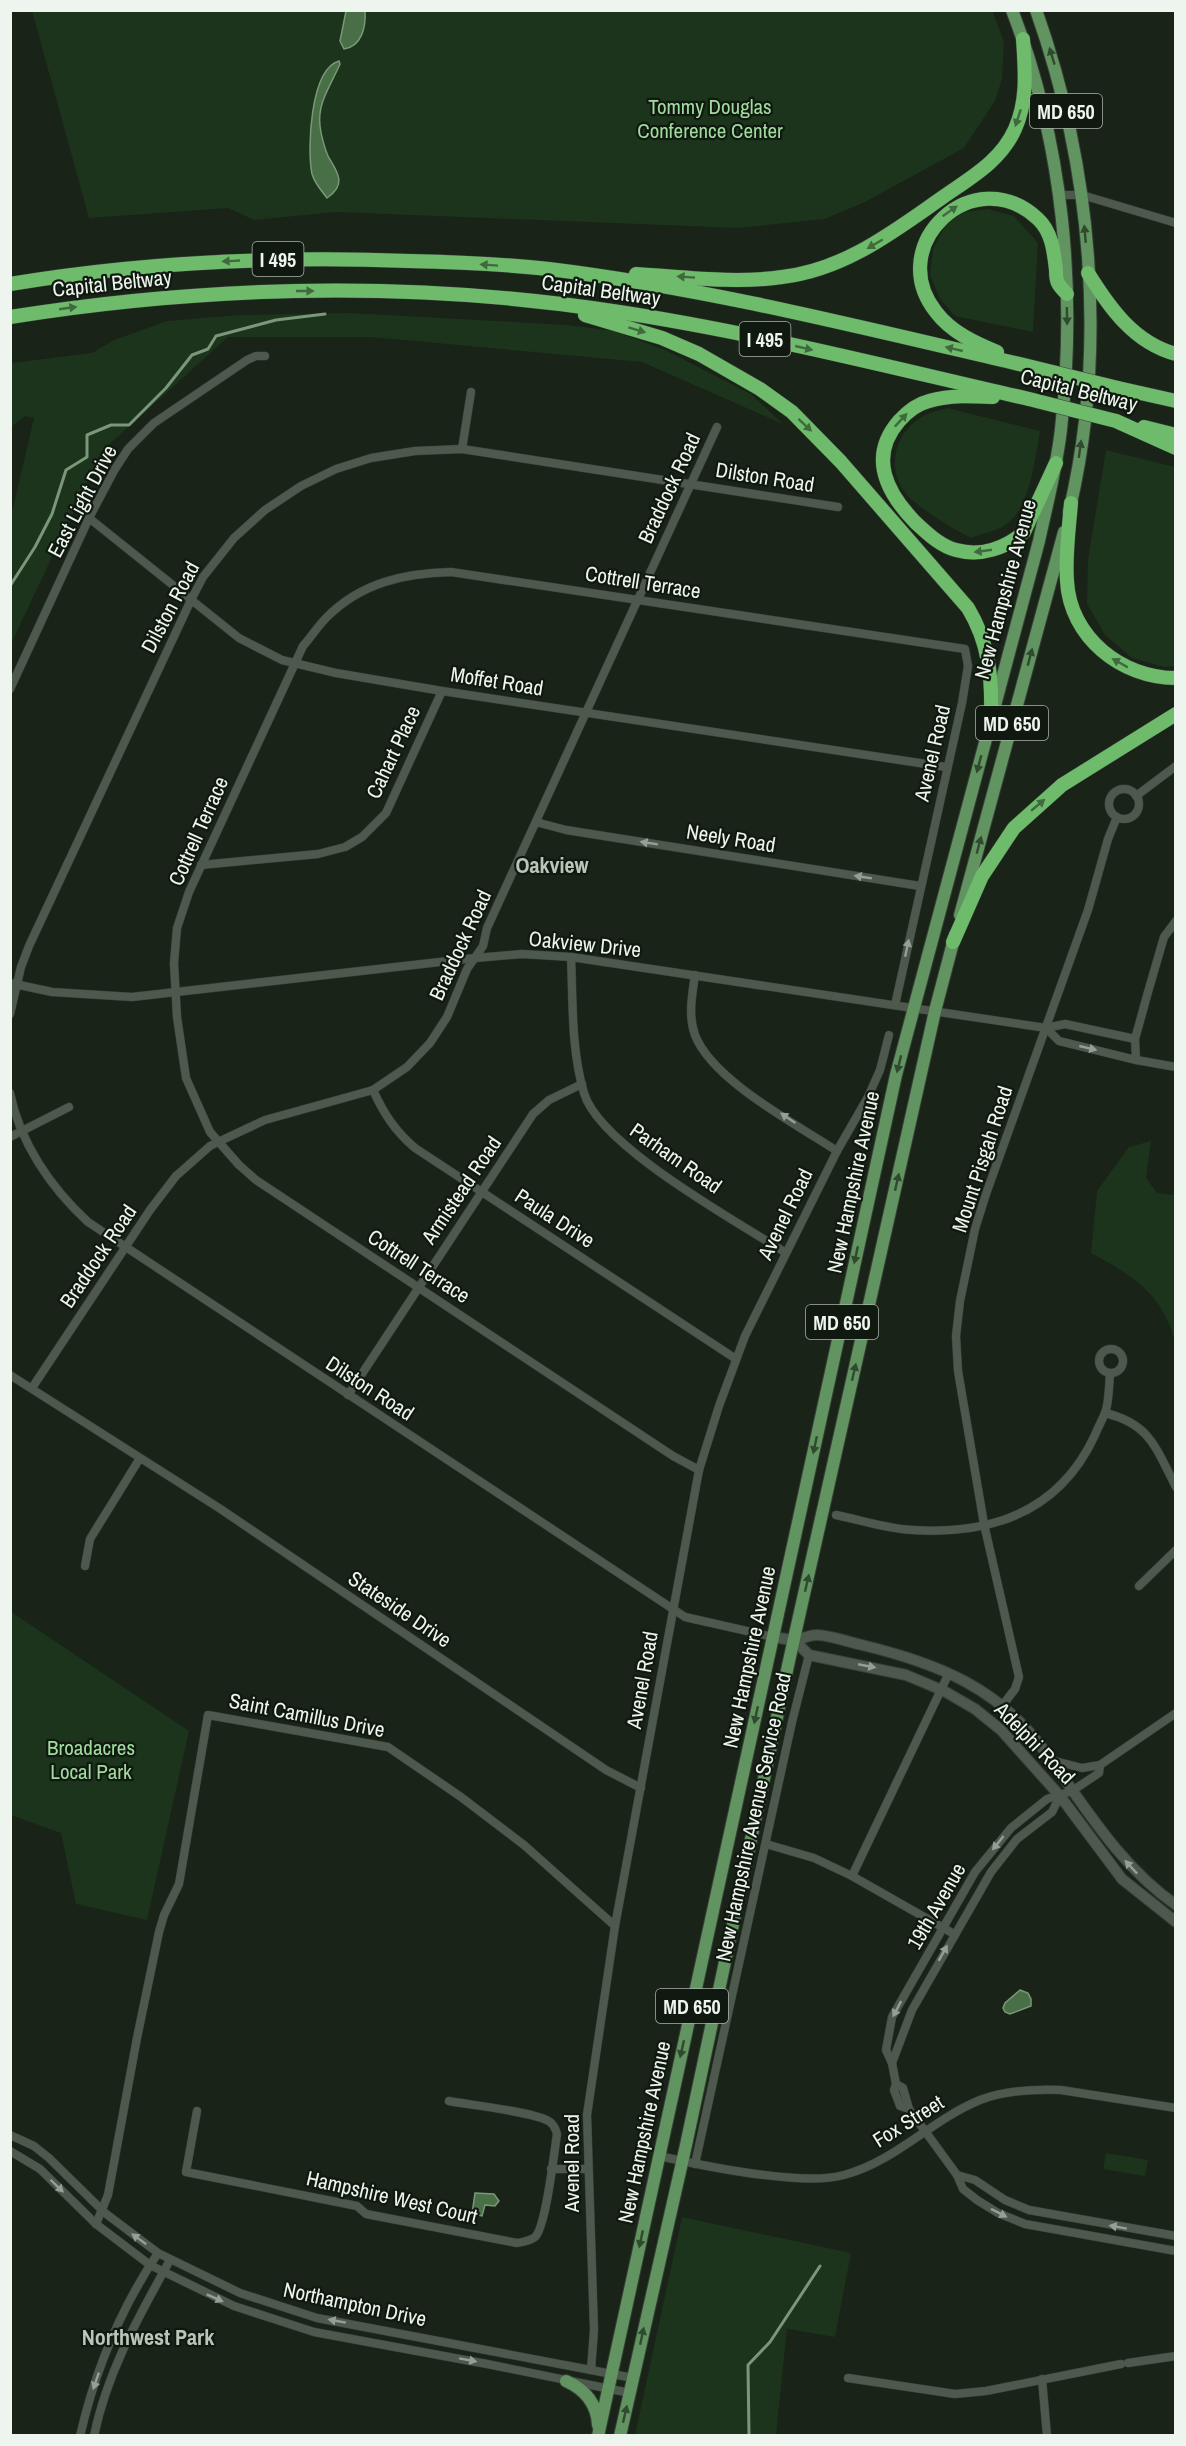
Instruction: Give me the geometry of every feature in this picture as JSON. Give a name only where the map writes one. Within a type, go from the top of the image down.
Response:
[{"type":"highway","points":[[547,269],[733,280],[760,279],[808,272],[855,255],[880,241],[978,172],[1005,147],[1021,114],[1024,97],[1023,39]]},
{"type":"highway","points":[[1032,367],[957,332],[935,312],[927,299],[920,267],[922,250],[929,234],[950,210],[967,202],[999,199],[1018,204],[1041,222],[1053,244],[1057,282],[1066,294]]},
{"type":"highway","name":"Capital Beltway","points":[[10,284],[142,267],[285,259],[454,262],[547,269],[745,301],[1176,401]]},
{"type":"highway","points":[[1088,273],[1107,304],[1129,328],[1147,341],[1176,354]]},
{"type":"highway","name":"Capital Beltway","points":[[10,317],[146,299],[244,293],[398,292],[498,298],[617,311],[694,324],[1029,399],[1176,435]]},
{"type":"highway","points":[[498,298],[602,319],[663,338],[730,370],[760,388],[792,412],[841,462],[968,608],[978,624],[990,662],[991,716]]},
{"type":"highway","points":[[1118,388],[1176,392]]},
{"type":"highway","points":[[1029,399],[957,397],[928,401],[915,407],[904,415],[888,437],[883,461],[887,484],[908,514],[942,544],[956,550],[986,551],[1015,540],[1024,532],[1056,463]]},
{"type":"highway","points":[[1116,421],[1176,448]]},
{"type":"highway","points":[[1071,503],[1067,582],[1076,616],[1084,630],[1111,658],[1128,668],[1147,675],[1176,678]]},
{"type":"highway","points":[[953,942],[982,876],[1014,828],[1062,785],[1176,714]]},
{"type":"main road","name":"New Hampshire Avenue","points":[[598,2434],[873,1177],[913,1008],[1039,541],[1056,463],[1064,391],[1068,319],[1059,195],[1049,134],[1023,39],[1012,10]]},
{"type":"main road","name":"New Hampshire Avenue","points":[[620,2436],[682,2161],[794,1640],[935,1011],[1071,503],[1087,395],[1088,273],[1082,195],[1071,128],[1036,10]]},
{"type":"main road","name":"Adelphi Road","points":[[773,1637],[794,1640],[818,1635],[908,1656],[950,1673],[1002,1706],[1051,1760],[1118,1852],[1155,1890],[1176,1905]]},
{"type":"main road","points":[[794,1640],[810,1655]]},
{"type":"main road","name":"Adelphi Road","points":[[810,1655],[906,1675],[961,1700],[1001,1730],[1060,1796],[1122,1879],[1176,1922]]},
{"type":"main road","points":[[566,2380],[586,2393],[594,2406],[598,2434]]},
{"type":"street","points":[[1059,195],[1082,195],[1176,223]]},
{"type":"street","name":"East Light Drive","points":[[10,689],[89,518],[128,449],[154,423],[247,360],[256,356],[266,356]]},
{"type":"street","points":[[462,449],[471,392]]},
{"type":"street","name":"Braddock Road","points":[[32,1388],[150,1209],[176,1176],[210,1146],[266,1120],[373,1090],[406,1067],[430,1043],[447,1017],[467,969],[483,946],[487,928],[717,427]]},
{"type":"street","name":"Dilston Road","points":[[10,1014],[14,984],[29,946],[190,600],[203,577],[234,538],[266,510],[301,486],[336,469],[371,458],[415,451],[462,449],[838,507]]},
{"type":"street","name":"Moffet Road","points":[[89,518],[238,638],[282,660],[336,673],[442,691],[946,767]]},
{"type":"street","name":"Cottrell Terrace","points":[[699,1470],[673,1456],[256,1180],[238,1165],[210,1132],[200,1114],[186,1078],[174,963],[177,928],[201,865],[303,646],[327,617],[354,596],[381,583],[415,573],[451,572],[965,649]]},
{"type":"street","name":"Avenel Road","points":[[895,1005],[962,703],[968,666],[965,649]]},
{"type":"street","name":"Cahart Place","points":[[201,865],[318,854],[345,847],[362,837],[386,813],[442,691]]},
{"type":"street","points":[[1136,796],[1176,766]]},
{"type":"street","points":[[1122,789],[1132,792],[1138,801],[1136,812],[1128,818],[1117,817],[1113,814],[1109,804],[1113,794],[1122,789]]},
{"type":"street","name":"Mount Pisgah Road","points":[[1002,1706],[1015,1689],[1019,1677],[1012,1637],[984,1524],[958,1371],[956,1336],[960,1300],[975,1229],[986,1194],[1088,910],[1108,839],[1117,817]]},
{"type":"street","name":"Neely Road","points":[[536,822],[566,830],[920,886]]},
{"type":"street","points":[[1136,1060],[1135,1039],[1164,937],[1176,921]]},
{"type":"street","name":"Oakview Drive","points":[[14,984],[52,992],[132,996],[522,954],[571,957],[1046,1028]]},
{"type":"street","name":"Parham Road","points":[[571,957],[576,1043],[584,1095],[602,1123],[620,1142],[664,1174],[786,1253]]},
{"type":"street","points":[[694,975],[691,1017],[695,1035],[708,1059],[725,1077],[837,1151]]},
{"type":"street","points":[[1046,1028],[1065,1024],[1135,1039]]},
{"type":"street","points":[[1046,1028],[1059,1041],[1136,1060],[1176,1067]]},
{"type":"street","name":"Avenel Road","points":[[591,2370],[594,2330],[587,2115],[615,1926],[699,1470],[745,1336],[837,1151],[868,1097],[880,1070],[889,1035]]},
{"type":"street","name":"Armistead Road","points":[[348,1395],[533,1114],[549,1100],[582,1084]]},
{"type":"street","name":"Paula Drive","points":[[373,1090],[384,1114],[398,1134],[415,1148],[736,1359]]},
{"type":"street","name":"Dilston Road","points":[[10,1093],[22,1131],[41,1167],[67,1203],[88,1222],[685,1617],[773,1637]]},
{"type":"street","points":[[10,1137],[69,1107]]},
{"type":"street","points":[[836,1515],[912,1530],[956,1529],[1015,1517],[1036,1507],[1056,1491],[1075,1470],[1087,1452],[1105,1413],[1110,1374]]},
{"type":"street","points":[[10,1375],[140,1458],[90,1539],[85,1566]]},
{"type":"street","points":[[1105,1413],[1141,1428],[1155,1447],[1176,1487]]},
{"type":"street","name":"Stateside Drive","points":[[140,1458],[219,1508],[606,1770],[641,1788]]},
{"type":"street","points":[[1139,1586],[1176,1550]]},
{"type":"street","name":"New Hampshire Avenue Service Road","points":[[695,2164],[804,1668],[810,1655]]},
{"type":"street","points":[[852,1876],[950,1673]]},
{"type":"street","name":"19th Avenue","points":[[972,2196],[963,2189],[957,2175],[909,2109],[903,2088],[896,2084],[892,2063],[886,2050],[892,2017],[975,1872],[1011,1828],[1047,1799],[1072,1791],[1099,1773],[1100,1765],[1176,1713]]},
{"type":"street","name":"Saint Camillus Drive","points":[[102,2209],[108,2195],[137,2038],[164,1915],[179,1884],[208,1715],[388,1748],[461,1797],[524,1845],[615,1926]]},
{"type":"street","points":[[1051,1760],[1082,1768],[1100,1765]]},
{"type":"street","name":"19th Avenue","points":[[892,2063],[912,2010],[991,1872],[1020,1837],[1052,1812],[1060,1796]]},
{"type":"street","points":[[1011,1828],[1020,1837]]},
{"type":"street","points":[[766,1844],[814,1858],[852,1876],[954,1934]]},
{"type":"street","name":"Fox Street","points":[[659,2156],[695,2164],[806,2179],[828,2179],[846,2175],[891,2157],[966,2106],[982,2099],[1022,2091],[1061,2090],[1176,2108]]},
{"type":"street","name":"Hampshire West Court","points":[[197,2111],[186,2172],[357,2206],[366,2214],[517,2243],[535,2237],[541,2228],[557,2134],[550,2121],[525,2114],[449,2101]]},
{"type":"street","name":"Northampton Drive","points":[[10,2135],[34,2146],[50,2158],[102,2209],[158,2253],[240,2293],[317,2318],[633,2378]]},
{"type":"street","name":"Northampton Drive","points":[[10,2151],[40,2169],[96,2224],[150,2265],[234,2306],[314,2332],[630,2393]]},
{"type":"street","points":[[551,2169],[587,2169]]},
{"type":"street","points":[[957,2175],[975,2180],[1005,2200],[1029,2210],[1176,2236]]},
{"type":"street","points":[[981,2185],[972,2196],[998,2213],[1025,2224],[1176,2251]]},
{"type":"street","points":[[96,2224],[102,2209]]},
{"type":"street","points":[[80,2436],[102,2361],[158,2253]]},
{"type":"street","points":[[94,2436],[122,2351],[134,2324],[170,2260]]},
{"type":"street","points":[[848,2378],[955,2394],[986,2391],[1176,2356]]},
{"type":"street","points":[[1042,2379],[1047,2436]]},
{"type":"green space","name":"Tommy Douglas Conference Center","points":[[857,10],[862,13],[864,10],[992,10],[1004,42],[1002,79],[995,101],[964,148],[865,202],[825,219],[738,228],[336,212],[254,220],[228,208],[89,218],[32,11]]},
{"type":"green space","points":[[988,209],[1014,216],[1038,243],[1033,332],[955,316],[940,299],[930,275],[933,249],[946,224],[964,212]]},
{"type":"green space","points":[[349,313],[568,325],[614,331],[665,350],[751,394],[783,424],[642,362],[370,337],[228,337],[102,451],[11,644],[11,516],[34,418],[25,416],[11,427],[11,363],[92,353],[114,340],[167,321],[240,315]]},
{"type":"green space","points":[[947,408],[1040,431],[1030,484],[1019,510],[1002,527],[971,538],[934,517],[908,496],[898,480],[895,469],[897,448],[907,429],[925,415]]},
{"type":"green space","points":[[1106,450],[1175,467],[1175,666],[1164,667],[1132,658],[1105,635],[1087,604],[1088,559]]},
{"type":"green space","points":[[1151,1141],[1146,1178],[1157,1193],[1175,1195],[1175,1342],[1163,1311],[1144,1288],[1120,1269],[1091,1253],[1097,1191],[1129,1147]]},
{"type":"green space","name":"Broadacres Local Park","points":[[10,1611],[189,1731],[147,1920],[76,1904],[61,1833],[11,1815]]},
{"type":"green space","points":[[1106,2153],[1148,2160],[1145,2176],[1103,2169]]},
{"type":"green space","points":[[682,2217],[851,2253],[835,2337],[787,2329],[776,2435],[635,2435]]},
{"type":"shaded area","points":[[346,11],[365,11],[365,17],[364,29],[359,40],[344,49],[340,41]]},
{"type":"shaded area","points":[[339,61],[340,64],[323,102],[320,118],[325,147],[339,179],[337,189],[327,198],[316,184],[312,174],[311,130],[316,94],[322,79],[329,67]]},
{"type":"shaded area","points":[[1020,1990],[1028,1993],[1031,2006],[1010,2014],[1005,2012],[1003,2008],[1005,2003]]},
{"type":"shaded area","points":[[475,2193],[494,2194],[499,2201],[495,2206],[485,2205],[482,2216],[472,2214]]},
{"type":"waterway","points":[[10,586],[35,547],[52,514],[66,470],[87,457],[87,435],[111,425],[129,425],[166,388],[192,355],[208,349],[216,336],[276,320],[325,314]]},
{"type":"waterway","points":[[749,2436],[748,2365],[770,2342],[820,2266]]},
{"type":"district","name":"Oakview","points":[[552,865]]},
{"type":"district","name":"Northwest Park","points":[[148,2337]]}]
